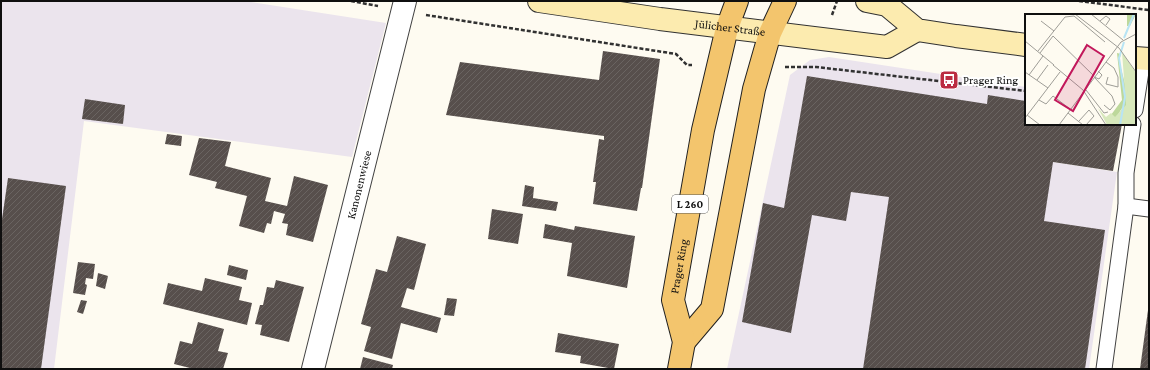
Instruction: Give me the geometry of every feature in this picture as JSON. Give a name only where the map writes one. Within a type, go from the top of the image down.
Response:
[{"type":"main road","name":"Jülicher Straße","points":[[538,1],[727,28],[887,47],[917,30]]},
{"type":"main road","points":[[867,1],[887,5],[917,30],[1025,45]]},
{"type":"main road","name":"Prager Ring","points":[[679,369],[684,342],[673,300],[703,130],[727,28],[736,3]]},
{"type":"main road","name":"Prager Ring","points":[[684,342],[712,309],[754,89],[770,33],[782,6]]},
{"type":"street","name":"Kanonenwiese","points":[[313,369],[404,6]]},
{"type":"lane","points":[[1136,103],[1142,59]]},
{"type":"lane","points":[[1104,369],[1126,206],[1126,173],[1133,125]]},
{"type":"lane","points":[[1126,206],[1149,209]]},
{"type":"path","points":[[351,1],[404,6],[676,54],[687,65],[718,66]]},
{"type":"path","points":[[1079,1],[1149,10]]},
{"type":"path","points":[[759,68],[816,67],[1025,91]]},
{"type":"shaded area","points":[[1,1],[244,1],[386,23],[352,157],[84,121],[54,369],[1,369]]},
{"type":"shaded area","points":[[829,57],[1025,87],[1025,125],[1027,125],[1053,162],[1117,172],[1089,369],[727,369],[790,75],[810,60]]},
{"type":"building","points":[[603,51],[660,59],[642,188],[637,211],[593,204],[596,182],[593,182],[599,139],[604,140],[604,136],[446,115],[460,62],[599,80]]},
{"type":"building","points":[[807,76],[987,104],[988,95],[1025,101],[1025,125],[1122,125],[1113,171],[1053,162],[1044,221],[1105,230],[1085,369],[863,369],[889,197],[851,192],[846,221],[812,215],[791,333],[742,322],[763,203],[784,208]]},
{"type":"building","points":[[85,99],[125,105],[123,124],[82,119]]},
{"type":"building","points":[[167,134],[182,136],[181,146],[165,144]]},
{"type":"building","points":[[199,138],[231,142],[225,166],[271,178],[265,201],[287,206],[294,176],[328,185],[313,242],[286,235],[288,224],[282,223],[285,214],[274,211],[271,224],[267,223],[264,233],[239,226],[247,196],[215,188],[217,182],[189,175]]},
{"type":"building","points":[[8,178],[66,186],[41,369],[1,369],[1,226]]},
{"type":"building","points":[[525,185],[534,187],[533,198],[558,202],[556,211],[522,206]]},
{"type":"building","points":[[492,209],[523,214],[518,244],[488,239]]},
{"type":"building","points":[[545,224],[574,230],[575,226],[635,236],[627,288],[567,276],[572,243],[543,238]]},
{"type":"building","points":[[397,236],[426,244],[414,290],[407,288],[401,307],[441,318],[437,333],[401,323],[392,359],[364,351],[371,327],[361,324],[376,269],[387,272]]},
{"type":"building","points":[[78,262],[95,264],[93,279],[86,278],[85,284],[87,285],[85,295],[73,293]]},
{"type":"building","points":[[229,265],[248,270],[246,280],[227,275]]},
{"type":"building","points":[[98,273],[108,276],[105,289],[96,286]]},
{"type":"building","points":[[205,278],[242,287],[239,300],[252,303],[247,325],[163,304],[168,283],[202,291]]},
{"type":"building","points":[[276,280],[304,287],[289,342],[260,335],[262,325],[255,324],[260,305],[263,305],[267,287],[274,288]]},
{"type":"building","points":[[447,298],[457,299],[454,316],[444,315]]},
{"type":"building","points":[[81,300],[87,301],[83,314],[77,312]]},
{"type":"building","points":[[1148,310],[1149,369],[1140,369]]},
{"type":"building","points":[[198,322],[224,329],[218,351],[228,353],[223,369],[194,369],[174,364],[180,341],[192,344]]},
{"type":"building","points":[[558,333],[619,344],[614,369],[580,363],[581,356],[555,352]]},
{"type":"building","points":[[363,357],[393,365],[392,369],[360,369]]},
{"type":"place","name":"Prager Ring","points":[[949,80]]}]
